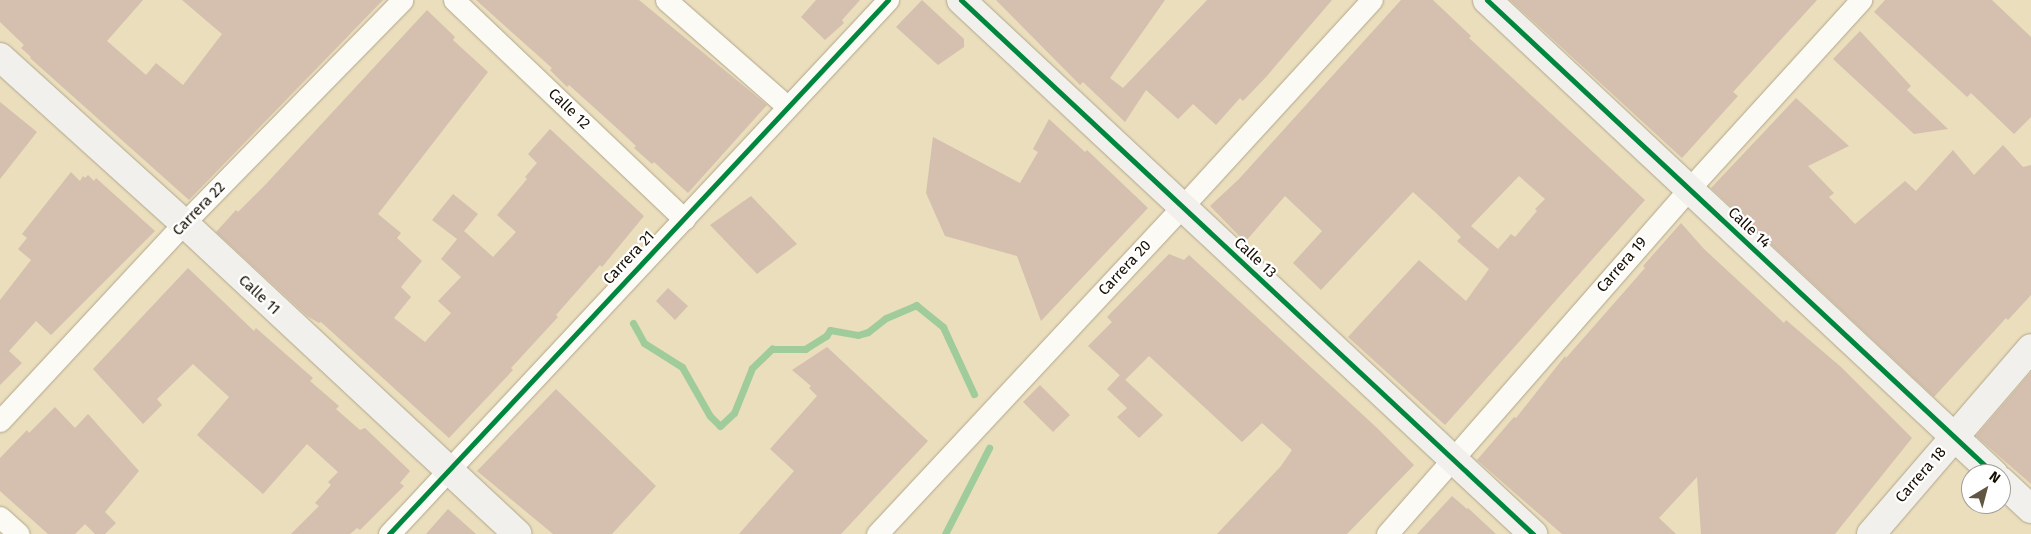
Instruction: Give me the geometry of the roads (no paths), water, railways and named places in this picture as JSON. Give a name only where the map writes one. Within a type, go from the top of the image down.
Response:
[{"type":"street","name":"Carrera 22","points":[[0,421],[184,223],[402,0]]},
{"type":"street","name":"Calle 12","points":[[454,0],[684,218]]},
{"type":"street","points":[[666,0],[788,107]]},
{"type":"street","name":"Carrera 21","points":[[389,534],[888,0]]},
{"type":"street","name":"Calle 13","points":[[960,0],[1533,534]]},
{"type":"street","name":"Carrera 20","points":[[877,534],[1372,0]]},
{"type":"street","name":"Calle 14","points":[[1487,0],[1983,464]]},
{"type":"street","name":"Carrera 19","points":[[1387,534],[1689,188],[1861,0]]},
{"type":"street","name":"Calle 11","points":[[0,57],[184,223],[448,472],[517,534]]},
{"type":"street","name":"Carrera 18","points":[[1871,534],[2031,348]]},
{"type":"street","points":[[2011,490],[2031,509]]},
{"type":"street","points":[[0,516],[19,534]]},
{"type":"waterway","points":[[633,323],[644,343],[682,367],[710,416],[720,426],[734,413],[752,368],[772,349],[805,349],[826,336],[830,330],[858,335],[868,332],[886,318],[916,305],[943,327],[974,394]]},
{"type":"waterway","points":[[945,534],[989,448]]}]
